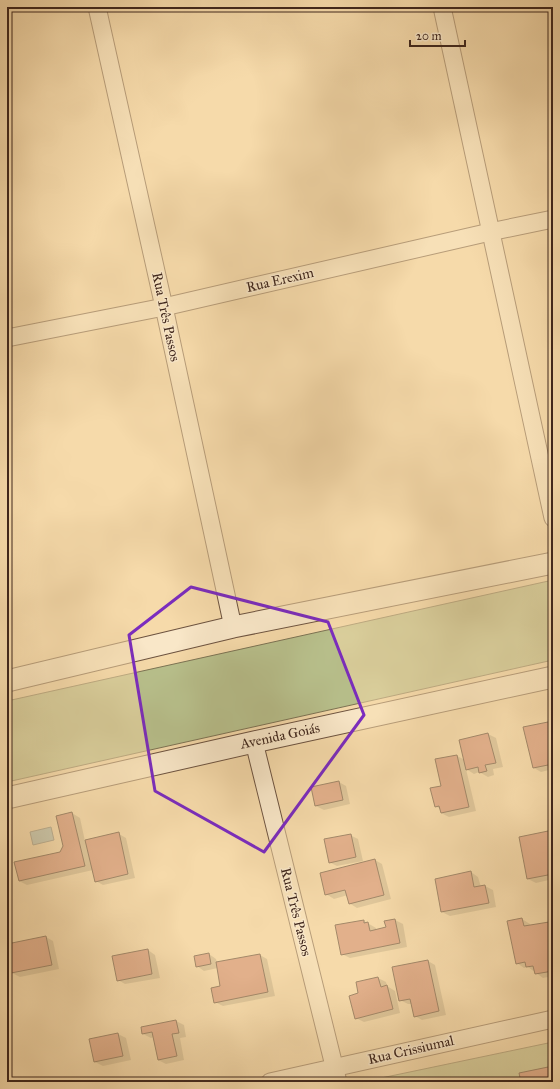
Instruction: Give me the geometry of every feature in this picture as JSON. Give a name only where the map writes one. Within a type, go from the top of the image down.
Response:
[{"type":"street","name":"Rua Três Passos","points":[[96,7],[164,307],[233,628]]},
{"type":"street","points":[[442,7],[553,518]]},
{"type":"street","name":"Rua Erexim","points":[[7,338],[164,307],[490,232],[553,219]]},
{"type":"street","points":[[7,681],[233,628],[553,563]]},
{"type":"street","name":"Avenida Goiás","points":[[7,798],[254,742],[553,677]]},
{"type":"street","name":"Rua Três Passos","points":[[254,742],[336,1075]]},
{"type":"street","name":"Rua Crissiumal","points":[[270,1082],[336,1075],[553,1019]]},
{"type":"highlighted area","points":[[191,587],[328,622],[364,715],[264,852],[155,791],[129,635]]},
{"type":"green space","points":[[553,580],[553,660],[7,782],[7,701]]},
{"type":"green space","points":[[553,1042],[553,1082],[362,1082]]},
{"type":"water","points":[[51,827],[54,840],[33,845],[30,832]]},
{"type":"building","points":[[553,721],[553,753],[551,754],[553,764],[533,768],[523,727]]},
{"type":"building","points":[[488,733],[496,763],[485,765],[487,771],[479,773],[478,767],[466,770],[459,740]]},
{"type":"building","points":[[457,755],[469,807],[441,813],[439,806],[435,807],[430,788],[441,786],[435,759]]},
{"type":"building","points":[[339,781],[343,800],[315,806],[311,787]]},
{"type":"building","points":[[72,812],[85,866],[19,881],[14,862],[60,852],[63,846],[56,816]]},
{"type":"building","points":[[553,830],[553,874],[527,879],[519,837]]},
{"type":"building","points":[[119,832],[128,874],[95,882],[85,840]]},
{"type":"building","points":[[351,834],[356,857],[329,863],[324,839]]},
{"type":"building","points":[[375,859],[384,895],[349,904],[345,890],[325,895],[320,873]]},
{"type":"building","points":[[471,871],[474,887],[485,885],[489,903],[441,912],[435,879]]},
{"type":"building","points":[[522,918],[524,926],[549,922],[553,943],[553,950],[551,951],[553,971],[535,974],[533,966],[526,967],[525,962],[516,964],[507,921]]},
{"type":"building","points":[[395,919],[400,943],[341,955],[335,925],[364,920],[364,923],[368,922],[370,931],[386,927],[384,921]]},
{"type":"building","points":[[46,936],[52,965],[11,973],[7,953],[7,944]]},
{"type":"building","points":[[148,949],[152,974],[117,981],[112,956]]},
{"type":"building","points":[[209,953],[211,964],[196,967],[194,956]]},
{"type":"building","points":[[260,954],[268,992],[214,1003],[211,988],[220,986],[216,962]]},
{"type":"building","points":[[428,960],[439,1011],[414,1017],[410,999],[399,1001],[392,967]]},
{"type":"building","points":[[378,977],[381,987],[387,985],[393,1009],[355,1019],[349,996],[358,993],[356,982]]},
{"type":"building","points":[[176,1020],[179,1033],[172,1034],[177,1056],[158,1060],[152,1032],[142,1034],[141,1027]]},
{"type":"building","points":[[118,1033],[123,1056],[94,1062],[89,1039]]},
{"type":"building","points":[[553,1066],[553,1082],[521,1082],[519,1073]]}]
